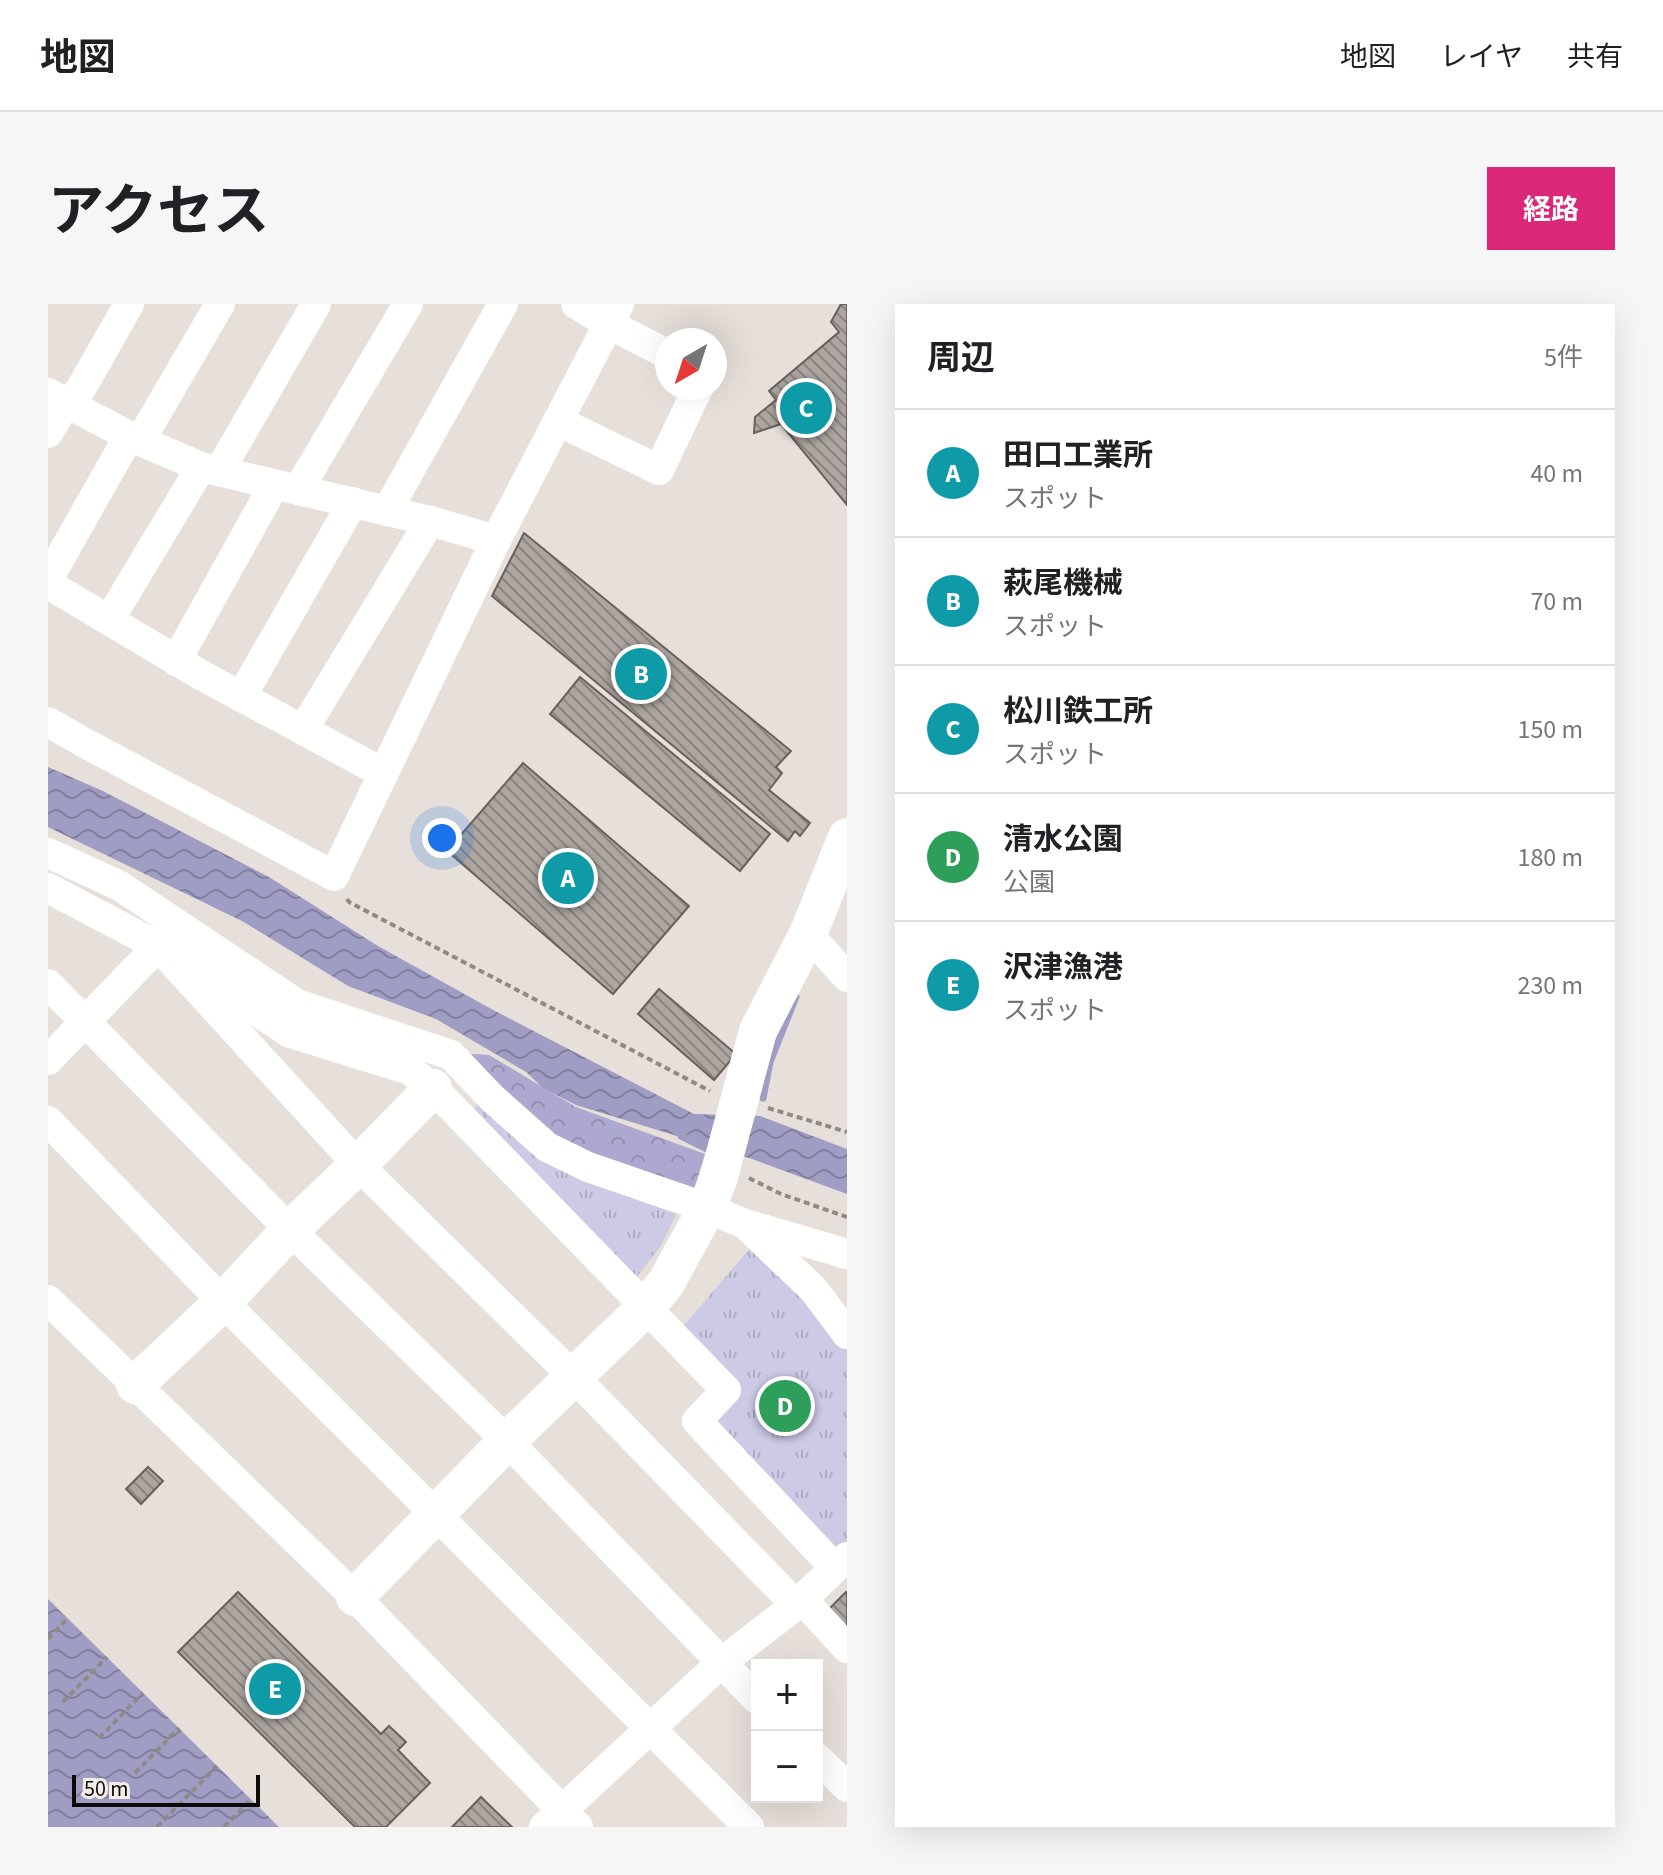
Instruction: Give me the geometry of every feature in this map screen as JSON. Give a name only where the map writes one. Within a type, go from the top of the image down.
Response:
[{"type":"street","points":[[57,398],[79,392],[129,304]]},
{"type":"street","points":[[220,304],[48,581],[176,661],[383,773]]},
{"type":"street","points":[[109,620],[316,304]]},
{"type":"street","points":[[176,661],[286,487],[408,304]]},
{"type":"street","points":[[387,511],[503,304]]},
{"type":"street","points":[[576,304],[614,314],[655,345]]},
{"type":"street","points":[[48,722],[334,876],[496,540],[614,314]]},
{"type":"street","points":[[48,433],[57,398]]},
{"type":"street","points":[[57,398],[135,439],[211,468],[496,540]]},
{"type":"street","points":[[558,421],[659,470],[692,400]]},
{"type":"street","points":[[241,697],[353,502]]},
{"type":"street","points":[[303,730],[430,521]]},
{"type":"street","points":[[355,1597],[507,1441],[646,1307],[666,1283],[723,1185],[739,1099],[758,1031],[808,934],[847,837]]},
{"type":"street","points":[[48,853],[120,886],[297,1004],[451,1055],[492,1098],[547,1147],[588,1167],[723,1185]]},
{"type":"street","points":[[48,888],[158,946],[290,1033],[410,1070],[433,1088],[726,1390],[697,1421],[841,1562],[799,1602],[721,1663],[650,1727],[561,1821],[355,1597],[48,1300]]},
{"type":"street","points":[[808,934],[847,977]]},
{"type":"street","points":[[48,1060],[158,946]]},
{"type":"street","points":[[158,946],[358,1165],[847,1648]]},
{"type":"street","points":[[48,984],[290,1230],[507,1441],[751,1693]]},
{"type":"street","points":[[135,1385],[223,1302],[290,1230],[433,1088]]},
{"type":"street","points":[[48,1121],[223,1302],[749,1827]]},
{"type":"street","points":[[723,1185],[745,1224],[814,1290],[847,1334]]},
{"type":"street","points":[[745,1224],[847,1254]]},
{"type":"street","points":[[823,1764],[847,1787]]},
{"type":"path","points":[[334,876],[349,902],[711,1092],[847,1132]]},
{"type":"path","points":[[723,1185],[781,1194],[847,1217]]},
{"type":"path","points":[[48,1639],[68,1618]]},
{"type":"path","points":[[63,1702],[107,1657]]},
{"type":"path","points":[[99,1738],[143,1693]]},
{"type":"path","points":[[135,1773],[179,1728]]},
{"type":"path","points":[[157,1827],[217,1766]]},
{"type":"path","points":[[224,1827],[251,1799]]},
{"type":"green space","points":[[455,1053],[489,1055],[576,1107],[705,1154],[693,1192],[623,1170],[544,1133]]},
{"type":"green space","points":[[480,1100],[678,1211],[660,1247],[636,1278],[472,1113]]},
{"type":"green space","points":[[759,1238],[847,1334],[847,1552],[836,1562],[705,1423],[740,1389],[678,1332]]},
{"type":"water","points":[[48,767],[103,791],[269,877],[378,946],[495,1011],[694,1114],[760,1116],[847,1149],[847,1194],[752,1159],[576,1105],[543,1088],[526,1072],[436,1019],[348,986],[242,921],[48,827]]},
{"type":"water","points":[[48,1599],[279,1827],[48,1827]]},
{"type":"building","points":[[841,304],[847,304],[847,505],[781,424],[754,433],[755,417],[776,400],[769,391],[839,332],[831,322]]},
{"type":"building","points":[[524,533],[791,751],[776,767],[782,773],[769,790],[810,823],[800,836],[795,831],[788,841],[492,596]]},
{"type":"building","points":[[580,677],[770,834],[740,871],[550,714]]},
{"type":"building","points":[[523,763],[689,906],[613,994],[447,851]]},
{"type":"building","points":[[659,989],[736,1054],[714,1080],[638,1014]]},
{"type":"building","points":[[148,1467],[163,1481],[141,1504],[126,1489]]},
{"type":"building","points":[[238,1592],[381,1734],[389,1726],[406,1742],[398,1750],[430,1783],[386,1827],[355,1827],[178,1652]]},
{"type":"building","points":[[847,1593],[847,1639],[823,1615]]},
{"type":"building","points":[[481,1797],[512,1827],[452,1827]]},
{"type":"waterway","points":[[763,1098],[770,1062],[796,997]]},
{"type":"waterway","points":[[681,1136],[713,1152]]},
{"type":"place","name":"松川鉄工所","points":[[806,408]]},
{"type":"place","name":"萩尾機械","points":[[641,674]]},
{"type":"place","name":"田口工業所","points":[[568,878]]},
{"type":"place","name":"清水公園","points":[[785,1406]]},
{"type":"place","name":"沢津漁港","points":[[275,1689]]}]
